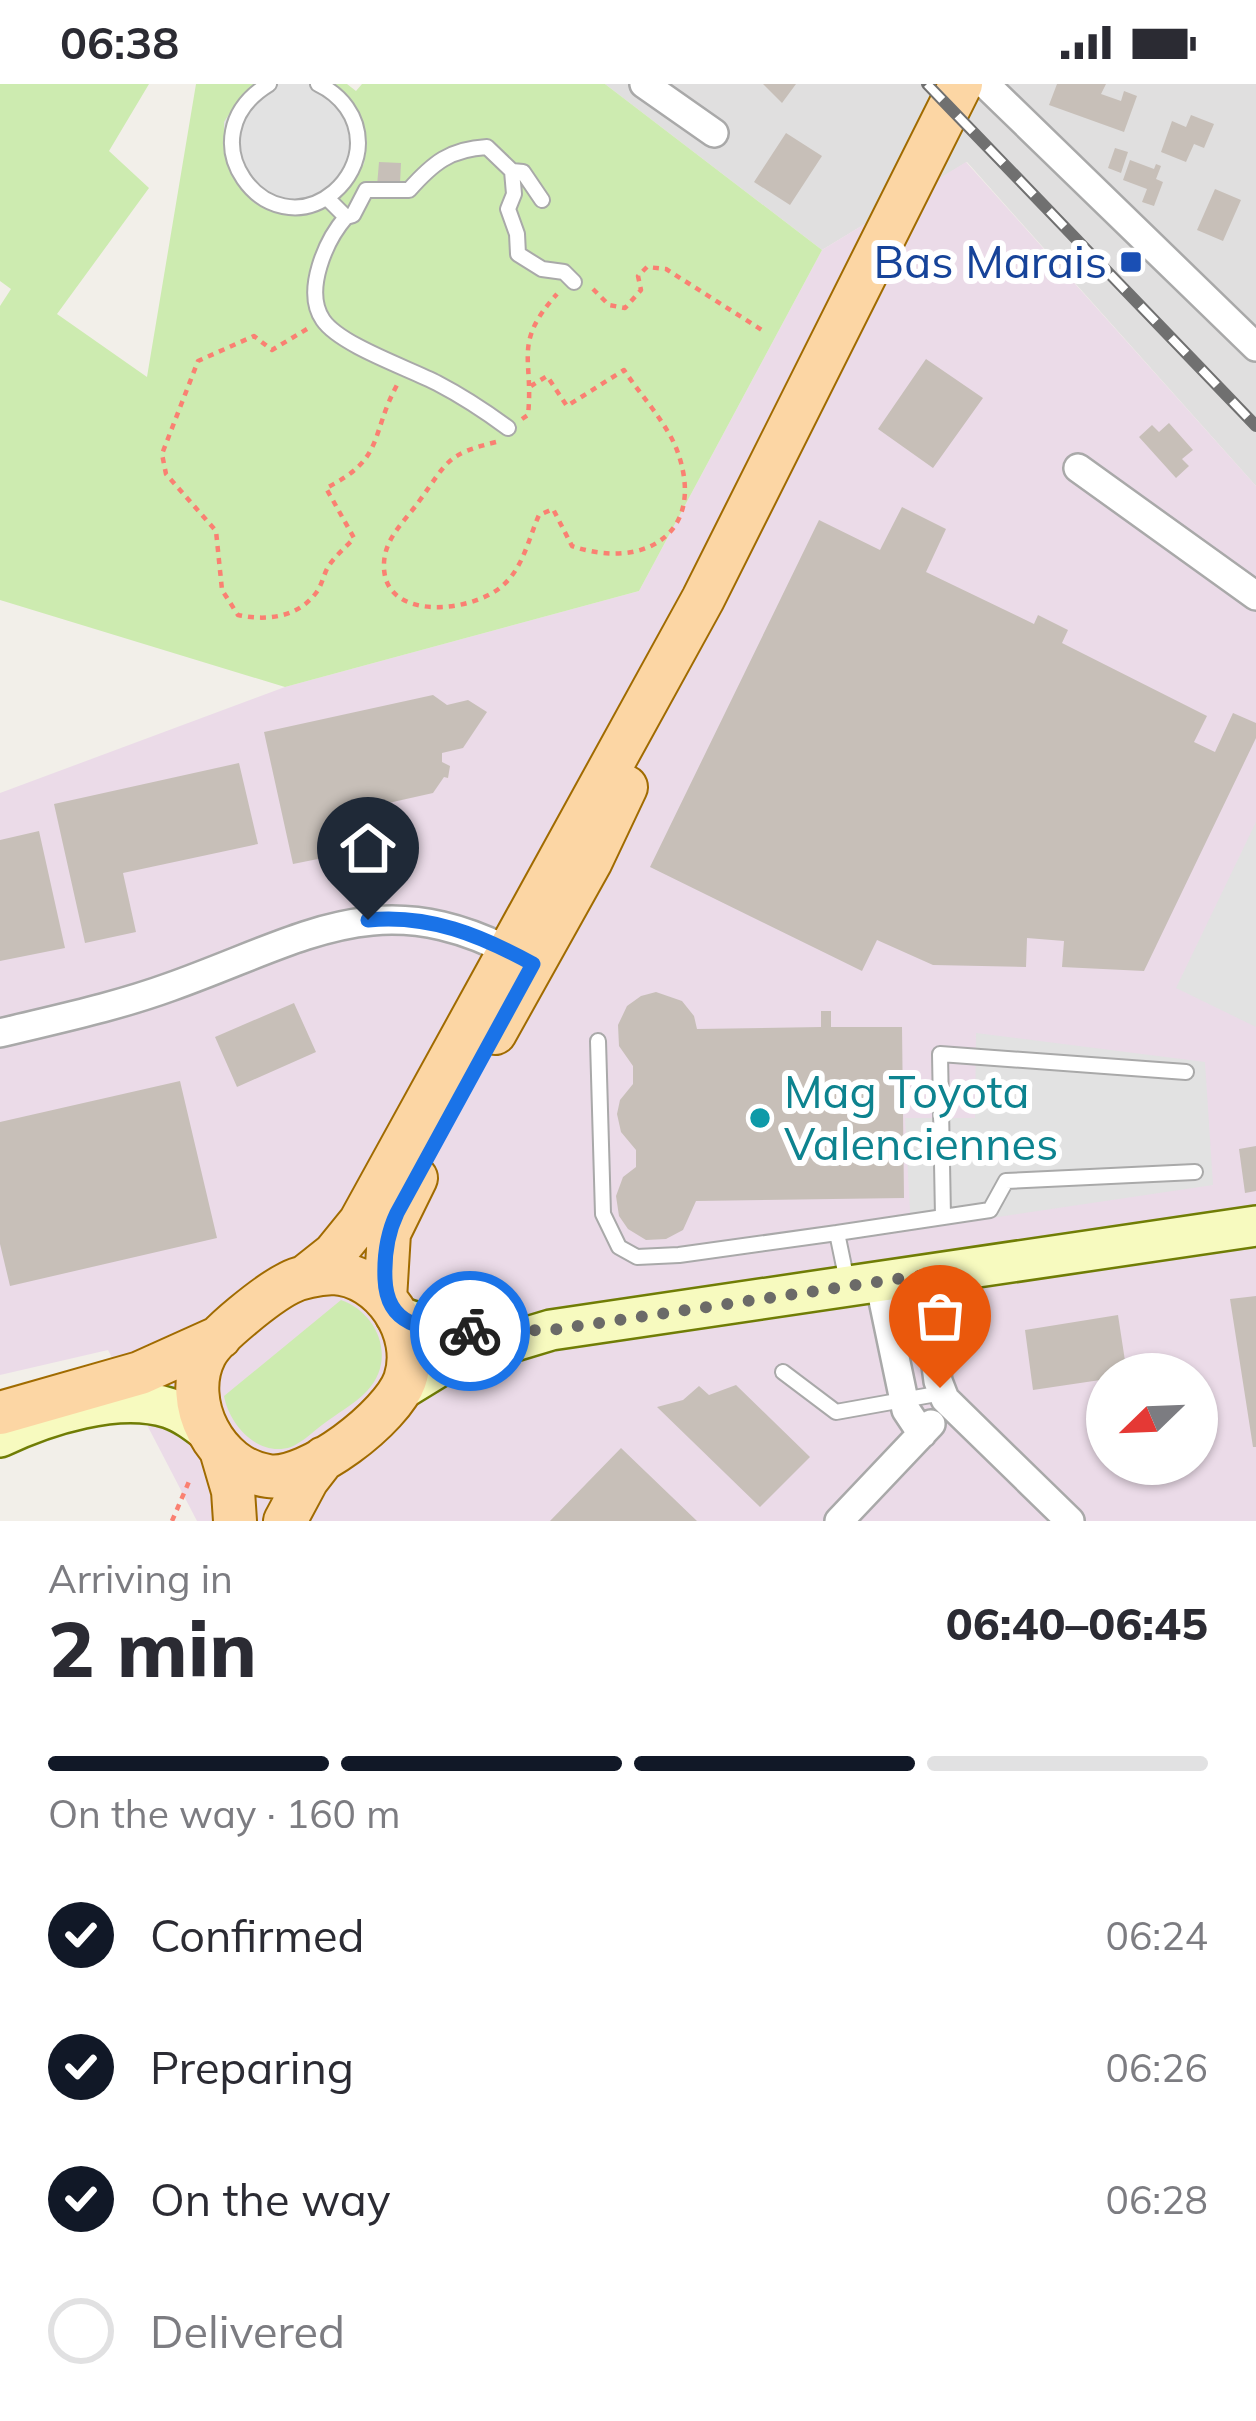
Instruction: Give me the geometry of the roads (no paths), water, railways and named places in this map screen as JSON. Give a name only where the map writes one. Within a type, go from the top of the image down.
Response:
[{"type":"main road","points":[[207,1454],[268,1476],[296,1473],[324,1458],[384,1412],[399,1391],[408,1358],[391,1308],[386,1244],[397,1213],[520,957],[962,84]]},
{"type":"main road","points":[[305,1277],[334,1254],[360,1222],[520,957],[598,847],[983,84]]},
{"type":"main road","points":[[235,1521],[233,1491],[207,1454],[199,1382],[206,1354],[282,1286],[305,1277],[352,1275],[369,1283],[391,1308]]},
{"type":"main road","points":[[0,1413],[140,1373],[221,1336]]},
{"type":"main road","points":[[285,1521],[324,1458]]},
{"type":"street","points":[[644,84],[714,133]]},
{"type":"street","points":[[983,84],[1256,347]]},
{"type":"street","points":[[1078,468],[1256,596]]},
{"type":"street","points":[[0,1033],[127,1002],[355,921],[398,918],[442,924],[520,957]]},
{"type":"street","points":[[399,1391],[448,1361],[551,1330],[1256,1226]]},
{"type":"street","points":[[924,1275],[946,1399],[1070,1521]]},
{"type":"street","points":[[863,1284],[908,1417],[922,1434]]},
{"type":"street","points":[[391,1308],[437,1329],[551,1330]]},
{"type":"street","points":[[839,1521],[922,1434],[946,1399]]},
{"type":"street","points":[[0,1437],[68,1414],[141,1405],[171,1409],[207,1454]]},
{"type":"lane","points":[[269,84],[239,110],[231,151],[237,171],[250,188],[287,206],[327,198],[344,184],[354,166],[355,124],[329,86]]},
{"type":"lane","points":[[508,428],[438,384],[343,340],[322,319],[317,284],[330,236],[352,215],[367,190],[409,190],[449,153],[487,147],[512,171],[524,172],[542,200]]},
{"type":"lane","points":[[512,171],[514,194],[508,209],[518,254],[542,269],[563,272],[574,282]]},
{"type":"lane","points":[[327,198],[346,218]]},
{"type":"lane","points":[[598,1041],[603,1214],[619,1247],[637,1257],[680,1255],[990,1210],[1006,1181],[1195,1172]]},
{"type":"lane","points":[[943,1217],[940,1054],[1186,1072]]},
{"type":"lane","points":[[837,1233],[863,1284]]},
{"type":"lane","points":[[783,1372],[836,1412],[946,1399]]},
{"type":"railway","points":[[927,84],[1256,426]]},
{"type":"place","name":"Bas Marais","points":[[1131,262]]},
{"type":"place","name":"Mag Toyota Valenciennes","points":[[760,1118]]}]
